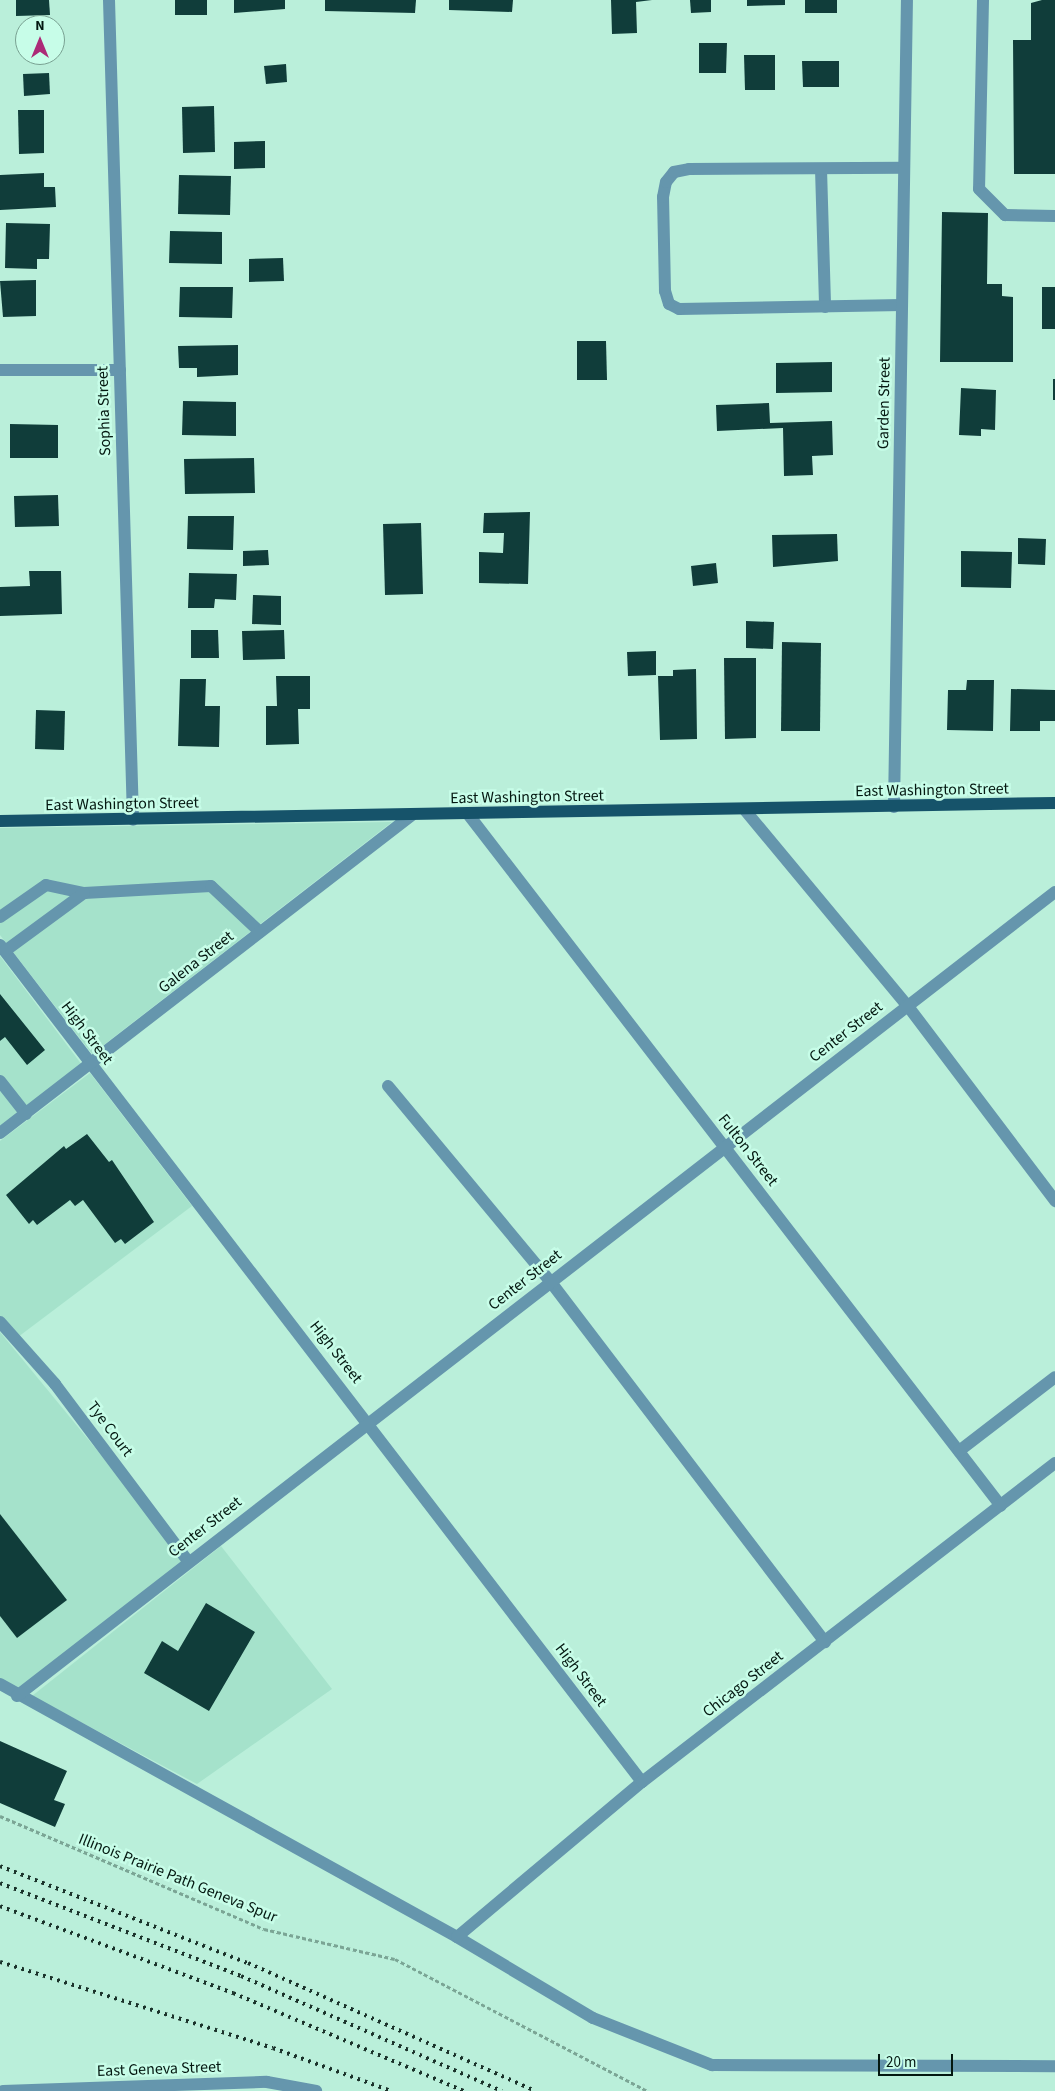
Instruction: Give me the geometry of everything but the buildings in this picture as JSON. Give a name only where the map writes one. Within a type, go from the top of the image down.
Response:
[{"type":"main road","name":"East Washington Street","points":[[0,821],[744,810],[1055,803]]},
{"type":"street","name":"Sophia Street","points":[[108,0],[133,820]]},
{"type":"street","name":"Garden Street","points":[[894,806],[907,0]]},
{"type":"street","points":[[983,0],[979,189],[1005,215],[1055,216]]},
{"type":"street","points":[[902,305],[680,309],[669,304],[665,291],[663,196],[666,182],[674,172],[904,168]]},
{"type":"street","points":[[821,169],[825,307]]},
{"type":"street","points":[[0,370],[120,370]]},
{"type":"street","points":[[744,810],[907,1006],[1055,1202]]},
{"type":"street","name":"Fulton Street","points":[[468,814],[1001,1506]]},
{"type":"street","name":"Galena Street","points":[[0,1133],[412,815]]},
{"type":"street","points":[[0,916],[46,885],[84,893],[211,886],[260,932]]},
{"type":"street","name":"Center Street","points":[[17,1696],[188,1561],[1055,892]]},
{"type":"street","points":[[2,948],[84,893]]},
{"type":"street","name":"High Street","points":[[2,948],[90,1065],[370,1421],[642,1782]]},
{"type":"street","points":[[0,1081],[26,1114]]},
{"type":"street","points":[[388,1086],[550,1282],[825,1642]]},
{"type":"street","name":"Tye Court","points":[[0,1322],[55,1384],[188,1561]]},
{"type":"street","points":[[959,1451],[1055,1377]]},
{"type":"street","name":"Chicago Street","points":[[457,1937],[642,1782],[1055,1463]]},
{"type":"street","points":[[0,1684],[17,1696],[457,1937],[594,2018],[712,2065],[1055,2066]]},
{"type":"street","name":"East Geneva Street","points":[[2,2091],[267,2082],[316,2091]]},
{"type":"path","name":"Illinois Prairie Path Geneva Spur","points":[[0,1816],[264,1930],[395,1959],[648,2091]]},
{"type":"shaded area","points":[[392,822],[92,1054],[0,935],[0,828]]},
{"type":"shaded area","points":[[0,956],[82,1065],[0,1126]]},
{"type":"shaded area","points":[[90,1073],[192,1206],[14,1340],[0,1323],[0,1141]]},
{"type":"shaded area","points":[[0,1332],[188,1561],[17,1696],[0,1684]]},
{"type":"shaded area","points":[[221,1546],[332,1689],[197,1784],[32,1696]]},
{"type":"railway","points":[[0,1866],[248,1963],[535,2091]]},
{"type":"railway","points":[[0,1883],[241,1976],[502,2091]]},
{"type":"railway","points":[[0,1906],[233,1993],[464,2091]]},
{"type":"railway","points":[[0,1962],[273,2048],[391,2091]]}]
